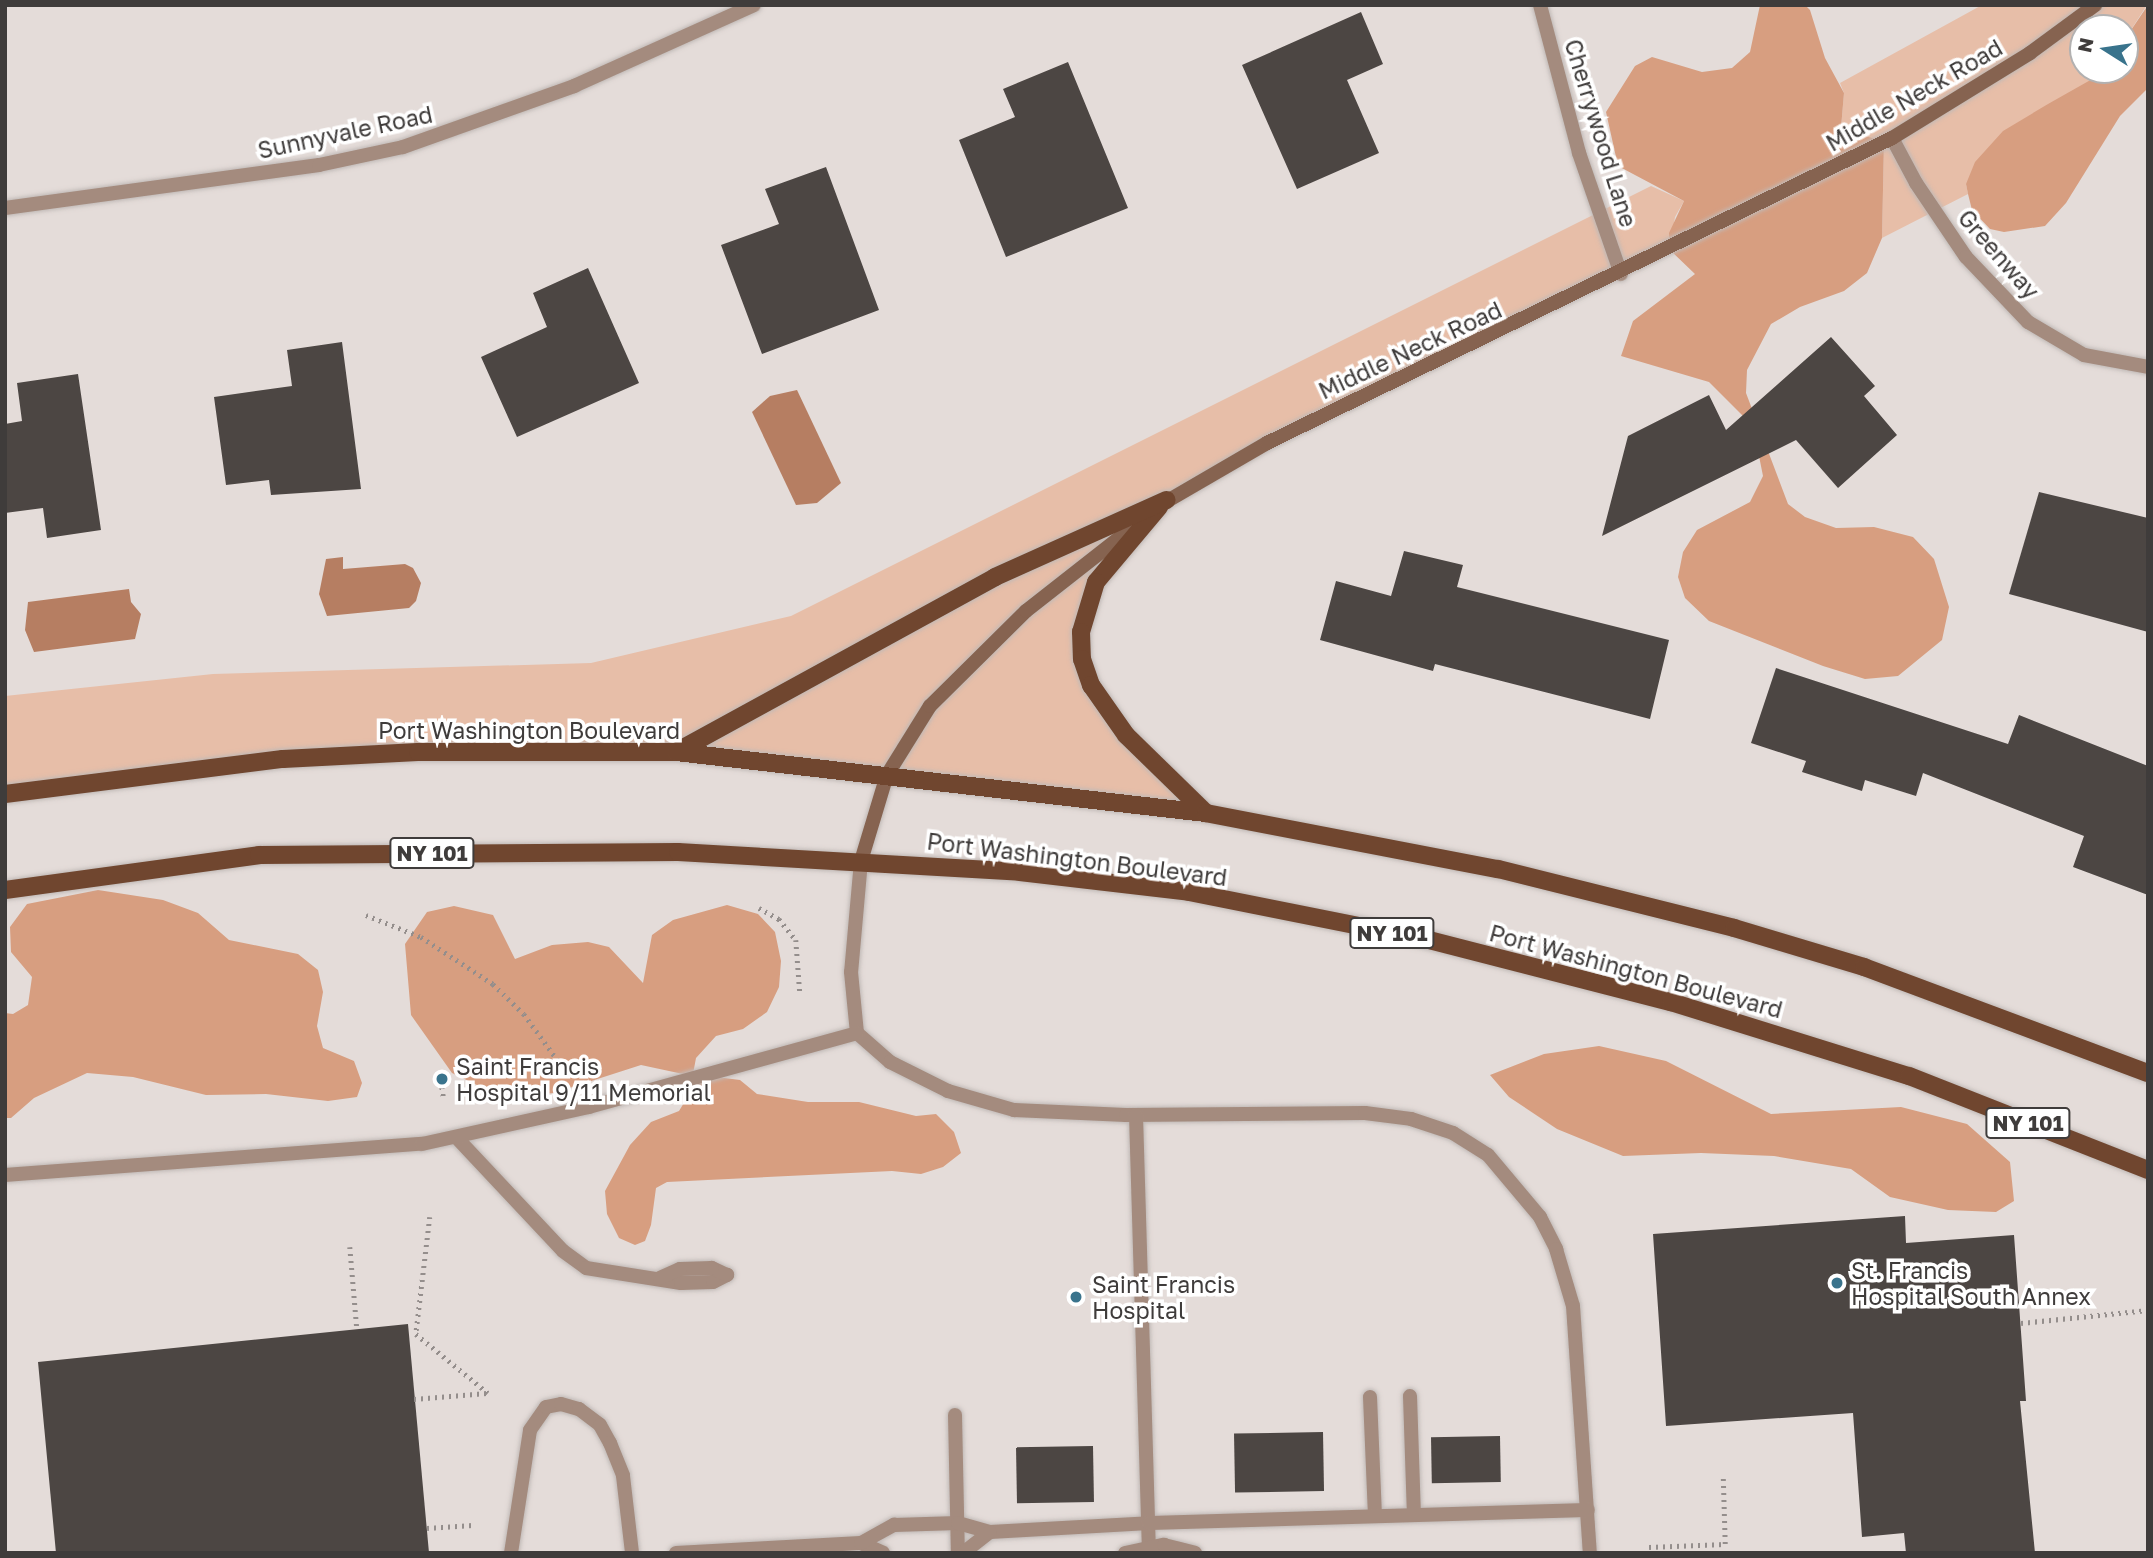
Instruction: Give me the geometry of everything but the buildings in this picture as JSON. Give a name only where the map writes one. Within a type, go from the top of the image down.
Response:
[{"type":"main road","name":"Middle Neck Road","points":[[862,861],[887,775],[930,706],[974,658],[1166,500],[1268,443],[1622,274],[1892,138],[2029,54],[2095,5]]},
{"type":"main road","points":[[676,752],[995,577],[1166,500]]},
{"type":"main road","points":[[1166,500],[1096,582],[1081,632],[1083,659],[1091,685],[1126,735],[1206,813]]},
{"type":"main road","name":"Port Washington Boulevard","points":[[5,794],[283,759],[418,752],[676,752],[1206,813],[1498,869],[1734,928],[1864,967],[2148,1073]]},
{"type":"main road","name":"Port Washington Boulevard","points":[[5,890],[259,855],[678,852],[1020,872],[1189,892],[1429,940],[1671,1002],[1896,1072],[2148,1170]]},
{"type":"street","name":"Sunnyvale Road","points":[[5,208],[319,165],[403,147],[574,86],[754,5]]},
{"type":"street","name":"Cherrywood Lane","points":[[1540,5],[1579,153],[1622,274]]},
{"type":"street","name":"Greenway","points":[[1892,138],[1916,183],[1966,257],[2028,322],[2084,355],[2148,367]]},
{"type":"street","points":[[862,861],[850,972],[857,1033],[890,1062],[976,1101],[1014,1110],[1136,1115],[1365,1113],[1411,1119],[1453,1133],[1488,1154],[1539,1217],[1556,1249],[1573,1306],[1590,1553]]},
{"type":"street","points":[[5,1175],[422,1144],[589,1107],[857,1033]]},
{"type":"street","points":[[1136,1115],[1149,1546]]},
{"type":"street","points":[[456,1137],[575,1261],[600,1273],[660,1278]]},
{"type":"street","points":[[1410,1396],[1414,1515]]},
{"type":"street","points":[[1370,1397],[1375,1517]]},
{"type":"street","points":[[511,1553],[530,1430],[546,1407],[561,1404],[579,1409],[600,1426],[610,1443],[623,1476],[632,1553]]},
{"type":"street","points":[[955,1415],[960,1553]]},
{"type":"street","points":[[676,1553],[861,1543],[894,1525],[958,1523],[990,1532],[1149,1523],[1588,1510]]},
{"type":"street","points":[[960,1553],[990,1532]]},
{"type":"street","points":[[861,1543],[883,1553]]},
{"type":"street","points":[[1125,1553],[1164,1545],[1195,1553]]},
{"type":"path","points":[[759,908],[789,928],[796,940],[800,993]]},
{"type":"path","points":[[366,915],[431,943],[493,984],[524,1014],[570,1078]]},
{"type":"path","points":[[414,1399],[488,1393],[416,1334],[430,1217]]},
{"type":"path","points":[[350,1247],[357,1329]]},
{"type":"path","points":[[2021,1323],[2148,1310]]},
{"type":"path","points":[[1649,1547],[1725,1544],[1723,1478]]},
{"type":"path","points":[[427,1528],[473,1525]]},
{"type":"shaded area","points":[[1760,5],[1805,5],[1810,10],[1825,58],[1844,93],[1841,128],[1884,142],[1882,238],[1867,273],[1844,291],[1800,307],[1771,324],[1747,370],[1746,393],[1788,504],[1805,517],[1836,528],[1874,527],[1913,537],[1934,559],[1949,607],[1942,640],[1898,676],[1865,679],[1823,666],[1709,621],[1685,598],[1678,577],[1683,552],[1697,530],[1750,502],[1763,476],[1756,441],[1746,419],[1709,382],[1621,356],[1633,321],[1695,274],[1670,250],[1669,233],[1684,201],[1618,166],[1606,112],[1635,66],[1652,57],[1702,72],[1732,68],[1750,52]]},
{"type":"shaded area","points":[[1982,5],[2147,5],[2139,17],[2139,14],[2069,14],[2069,84],[2107,84],[1966,184],[1968,194],[1882,238],[1884,143],[1841,128],[1844,93],[1840,83]]},
{"type":"shaded area","points":[[2148,5],[2148,88],[2120,116],[2066,203],[2045,226],[2004,232],[1990,229],[1972,210],[1968,194],[1966,184],[1975,162],[2003,131],[2083,84],[2139,84],[2139,18]]},
{"type":"shaded area","points":[[1651,186],[1684,201],[1675,217],[1670,250],[1166,499],[1109,562],[1081,632],[1091,685],[1206,813],[753,761],[418,752],[5,794],[5,696],[213,674],[591,663],[791,616]]},
{"type":"shaded area","points":[[797,390],[841,483],[817,503],[796,505],[752,412],[770,396]]},
{"type":"shaded area","points":[[343,557],[343,569],[405,564],[413,568],[421,583],[416,601],[409,608],[327,616],[319,594],[326,559]]},
{"type":"shaded area","points":[[129,589],[131,602],[141,614],[135,639],[34,652],[25,630],[28,602]]},
{"type":"shaded area","points":[[98,890],[163,900],[198,913],[229,940],[298,954],[318,970],[323,992],[317,1026],[323,1048],[354,1061],[362,1083],[357,1097],[328,1101],[266,1094],[206,1095],[133,1077],[87,1073],[34,1098],[11,1118],[5,1118],[5,1013],[13,1014],[28,1005],[32,977],[11,952],[10,927],[27,904]]},
{"type":"shaded area","points":[[727,905],[758,914],[775,932],[781,961],[779,987],[767,1012],[743,1029],[716,1036],[696,1058],[693,1074],[740,1080],[757,1094],[808,1102],[859,1102],[916,1116],[936,1114],[954,1132],[961,1153],[943,1167],[921,1174],[892,1171],[667,1182],[656,1188],[651,1225],[645,1241],[635,1245],[619,1238],[607,1214],[605,1191],[630,1145],[651,1122],[679,1111],[693,1088],[683,1074],[641,1065],[554,1093],[504,1098],[452,1073],[411,1015],[405,944],[427,912],[454,906],[493,915],[515,959],[552,945],[588,942],[609,947],[643,983],[652,935],[673,920]]},
{"type":"shaded area","points":[[1599,1046],[1666,1061],[1771,1114],[1901,1107],[1967,1124],[2010,1162],[2014,1201],[1996,1212],[1948,1210],[1890,1197],[1851,1169],[1774,1156],[1701,1153],[1623,1156],[1557,1129],[1509,1097],[1490,1075],[1544,1054]]},
{"type":"place","name":"Saint Francis Hospital 9/11 Memorial","points":[[442,1079]]},
{"type":"place","name":"St. Francis Hospital South Annex","points":[[1837,1283]]},
{"type":"place","name":"Saint Francis Hospital","points":[[1076,1297]]}]
